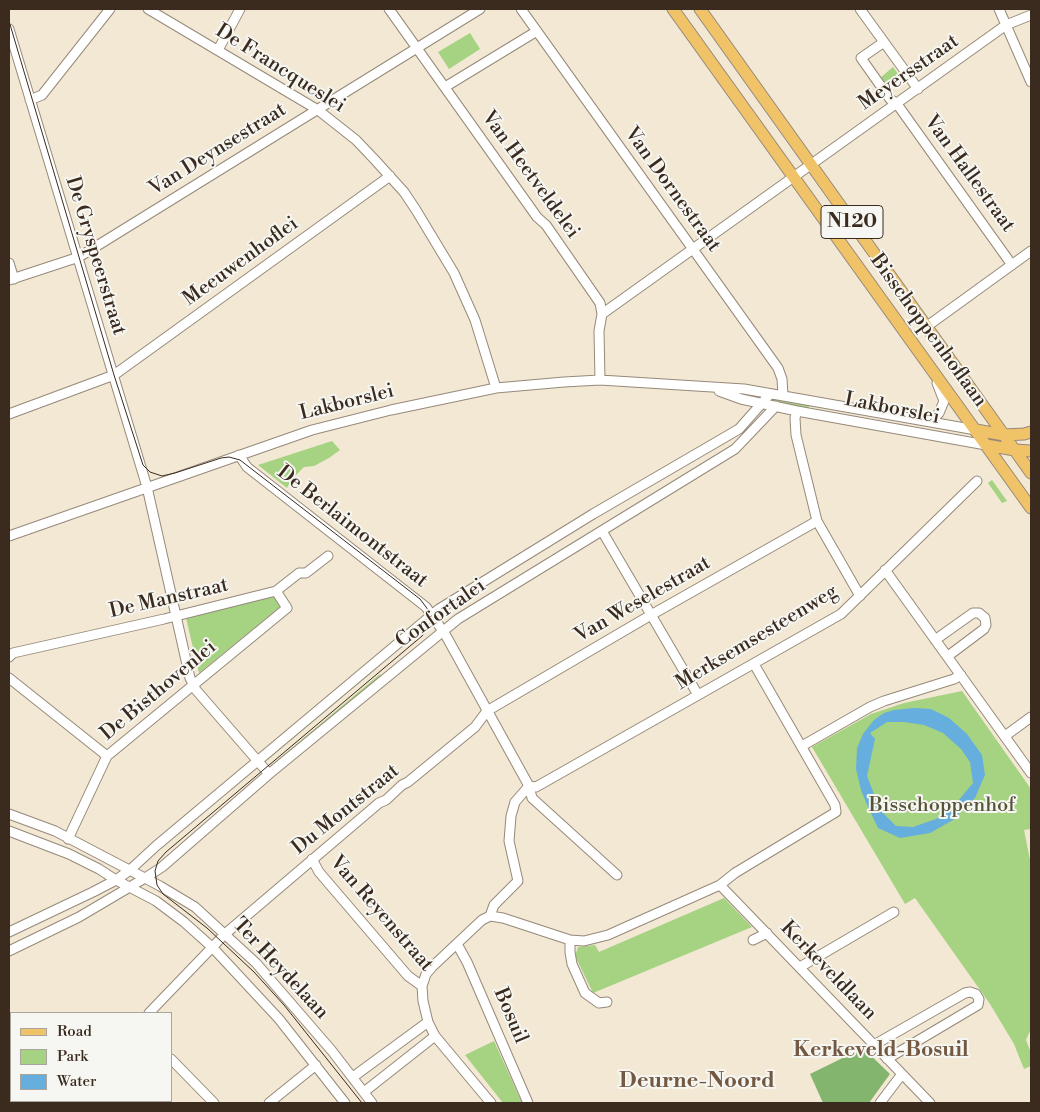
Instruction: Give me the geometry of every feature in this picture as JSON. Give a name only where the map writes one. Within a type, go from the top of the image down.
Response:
[{"type":"main road","name":"Bisschoppenhoflaan","points":[[674,9],[1031,508]]},
{"type":"main road","name":"Bisschoppenhoflaan","points":[[700,9],[1031,473]]},
{"type":"main road","points":[[976,430],[1004,435],[1031,432]]},
{"type":"main road","name":"Lakborslei","points":[[986,445],[1015,450]]},
{"type":"main road","points":[[1015,450],[1031,451]]},
{"type":"street","points":[[30,100],[42,95],[110,9]]},
{"type":"street","name":"De Francqueslei","points":[[148,9],[318,110],[356,140],[390,176],[416,210],[454,273],[474,320],[495,385]]},
{"type":"street","points":[[218,50],[240,9]]},
{"type":"street","name":"Van Heetveldelei","points":[[389,9],[600,303],[602,314]]},
{"type":"street","name":"Van Deynsestraat","points":[[11,279],[77,258],[480,9]]},
{"type":"street","name":"Van Dornestraat","points":[[521,9],[778,368],[782,379],[783,396]]},
{"type":"street","points":[[860,9],[918,89]]},
{"type":"street","points":[[999,9],[1031,82]]},
{"type":"street","name":"Meyersstraat","points":[[811,165],[1006,26],[1031,15]]},
{"type":"street","points":[[444,87],[537,31]]},
{"type":"street","name":"De Gryspeerstraat","points":[[9,33],[147,487],[190,678],[193,684]]},
{"type":"street","name":"Van Hallestraat","points":[[884,42],[861,58],[890,99],[897,104],[1012,265]]},
{"type":"street","points":[[600,377],[599,331],[602,314],[811,165]]},
{"type":"street","name":"Meeuwenhoflei","points":[[9,414],[112,375],[390,176]]},
{"type":"street","points":[[926,326],[1031,251]]},
{"type":"street","points":[[9,264],[11,279]]},
{"type":"street","name":"Lakborslei","points":[[924,420],[935,417],[939,413],[944,401],[937,386],[934,370]]},
{"type":"street","name":"Lakborslei","points":[[9,536],[312,430],[353,418],[495,385],[564,382],[600,377],[744,389],[976,430]]},
{"type":"street","name":"Lakborslei","points":[[710,387],[742,399],[797,411],[986,445]]},
{"type":"street","points":[[762,402],[770,394]]},
{"type":"street","name":"Confortalei","points":[[130,870],[156,846],[431,615],[593,514],[736,431],[754,414],[762,402]]},
{"type":"street","name":"Confortalei","points":[[145,878],[162,867],[268,774],[442,631],[460,618],[735,449],[776,406]]},
{"type":"street","points":[[797,411],[795,418],[796,435],[817,521],[860,596]]},
{"type":"street","points":[[892,429],[895,415]]},
{"type":"street","points":[[736,431],[744,439]]},
{"type":"street","name":"De Berlaimontstraat","points":[[239,455],[247,468],[426,607],[442,631],[529,786],[532,798],[617,875]]},
{"type":"street","name":"Merksemsesteenweg","points":[[529,786],[536,787],[841,614],[977,481]]},
{"type":"street","name":"Van Weselestraat","points":[[487,711],[817,521]]},
{"type":"street","points":[[602,531],[698,695]]},
{"type":"street","name":"De Manstraat","points":[[9,657],[13,653],[177,616],[276,591],[299,573],[306,573],[328,556]]},
{"type":"street","points":[[885,570],[1031,773]]},
{"type":"street","name":"De Bisthovenlei","points":[[68,839],[107,756],[287,608],[276,591]]},
{"type":"street","points":[[935,640],[973,613],[979,613],[985,618],[986,624],[984,629],[948,656]]},
{"type":"street","points":[[422,986],[426,974],[482,920],[490,916],[503,918],[570,940],[584,941],[608,935],[720,885],[735,873],[836,812],[835,804],[754,664]]},
{"type":"street","points":[[802,746],[874,704],[954,679],[961,675]]},
{"type":"street","points":[[9,678],[107,756]]},
{"type":"street","points":[[193,684],[196,690],[268,774]]},
{"type":"street","name":"Du Montstraat","points":[[150,1012],[213,948],[224,934],[312,859],[475,727],[487,711]]},
{"type":"street","points":[[1005,736],[1031,717]]},
{"type":"street","points":[[490,916],[494,905],[518,881],[509,841],[515,802],[529,786]]},
{"type":"street","name":"Ter Heydelaan","points":[[9,814],[55,831],[188,902],[256,963],[353,1077],[372,1103]]},
{"type":"street","name":"Ter Heydelaan","points":[[9,831],[69,854],[99,869],[171,912],[200,935],[279,1019],[345,1103]]},
{"type":"street","name":"Van Reyenstraat","points":[[312,859],[319,872],[408,976],[422,986],[428,1022],[435,1036]]},
{"type":"street","points":[[9,932],[116,880],[130,870]]},
{"type":"street","points":[[9,950],[79,917],[145,878]]},
{"type":"street","name":"Kerkeveldlaan","points":[[720,885],[930,1103]]},
{"type":"street","points":[[800,967],[894,912]]},
{"type":"street","points":[[753,940],[767,933]]},
{"type":"street","points":[[570,940],[572,964],[585,993],[599,1003],[607,1002]]},
{"type":"street","name":"Bosuil","points":[[457,944],[467,962],[528,1103]]},
{"type":"street","points":[[874,1045],[964,993],[976,994],[979,999],[978,1005],[887,1059]]},
{"type":"street","points":[[353,1077],[428,1022]]},
{"type":"street","points":[[364,1092],[435,1036],[492,1103]]},
{"type":"street","points":[[172,1060],[214,1103]]},
{"type":"street","points":[[269,1103],[316,1065]]},
{"type":"street","points":[[880,1103],[902,1074]]},
{"type":"green space","points":[[470,33],[480,49],[449,69],[438,52]]},
{"type":"green space","points":[[893,67],[901,78],[887,88],[880,78]]},
{"type":"green space","points":[[771,397],[810,404],[808,410],[769,402]]},
{"type":"green space","points":[[332,441],[340,450],[314,466],[304,467],[291,480],[287,488],[258,465]]},
{"type":"green space","points":[[992,480],[1007,501],[1002,503],[988,483]]},
{"type":"green space","points":[[274,596],[280,607],[199,673],[186,618]]},
{"type":"green space","points":[[374,667],[376,669],[265,762],[264,760]]},
{"type":"green space","points":[[380,674],[381,676],[270,769],[269,767]]},
{"type":"green space","name":"Bisschoppenhof","points":[[962,691],[1031,789],[1031,829],[1024,830],[1031,865],[1031,1031],[1026,1040],[1031,1053],[1031,1066],[1024,1069],[1014,1044],[990,1004],[915,898],[905,904],[812,747],[871,714],[904,703]]},
{"type":"green space","points":[[724,898],[752,927],[593,993],[575,956],[578,947],[595,945],[599,952]]},
{"type":"green space","points":[[494,1041],[522,1103],[503,1103],[465,1055]]},
{"type":"green space","points":[[863,1048],[890,1074],[869,1103],[823,1103],[810,1074]]},
{"type":"water","points":[[931,709],[949,718],[967,734],[982,755],[985,775],[975,798],[953,820],[930,833],[900,838],[878,828],[861,790],[856,769],[857,748],[863,734],[874,720],[884,713],[894,710]],"holes":[[[887,722],[924,725],[943,733],[961,749],[970,762],[973,783],[953,807],[936,819],[913,827],[896,826],[884,814],[867,776],[875,739],[870,733]]]},
{"type":"tram line","points":[[9,21],[114,375],[143,465],[150,472],[162,476],[221,458],[229,457],[240,460],[420,599],[429,611],[429,626],[422,636],[166,852],[158,861],[155,871],[157,885],[163,894],[207,928],[254,972],[284,1005],[362,1103]]},
{"type":"district","name":"Kerkeveld-Bosuil","points":[[881,1051]]},
{"type":"district","name":"Deurne-Noord","points":[[697,1082]]}]
